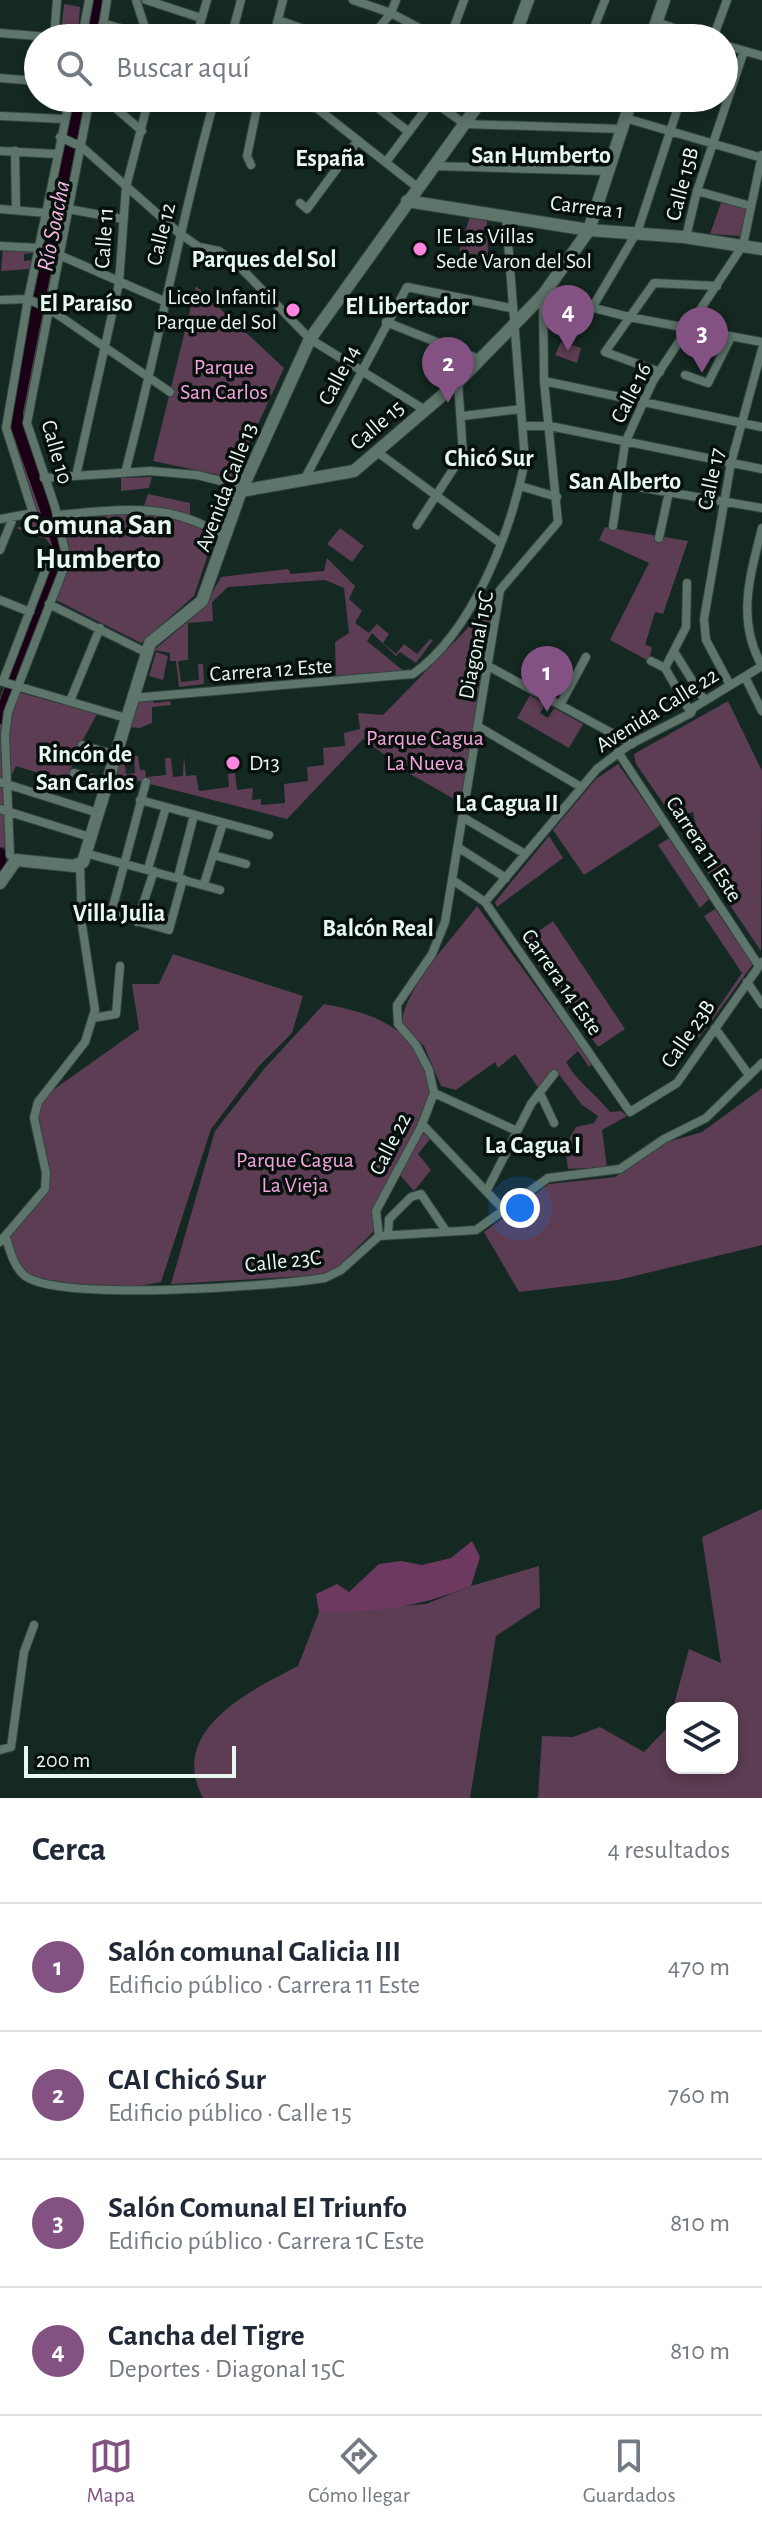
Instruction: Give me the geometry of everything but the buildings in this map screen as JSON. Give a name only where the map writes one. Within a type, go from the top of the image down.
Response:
[{"type":"main road","points":[[519,24],[528,0]]},
{"type":"main road","points":[[656,22],[664,0]]},
{"type":"main road","name":"Avenida Calle 13","points":[[80,866],[145,652],[158,636],[202,601],[241,491],[310,339],[473,112]]},
{"type":"main road","name":"Calle 15","points":[[304,480],[354,471],[458,382],[543,295],[589,230],[628,112]]},
{"type":"main road","name":"Carrera 1","points":[[407,201],[589,230],[686,237],[762,249]]},
{"type":"main road","points":[[241,491],[304,480]]},
{"type":"main road","points":[[0,883],[8,856],[80,866]]},
{"type":"street","points":[[55,24],[57,0]]},
{"type":"street","points":[[84,24],[88,0]]},
{"type":"street","points":[[106,24],[103,23],[107,0]]},
{"type":"street","points":[[139,0],[201,18]]},
{"type":"street","points":[[139,0],[146,24]]},
{"type":"street","points":[[200,24],[207,0]]},
{"type":"street","points":[[235,24],[241,0]]},
{"type":"street","points":[[277,24],[283,0]]},
{"type":"street","points":[[354,0],[412,24]]},
{"type":"street","points":[[382,24],[396,0]]},
{"type":"street","points":[[455,24],[464,0]]},
{"type":"street","points":[[596,24],[605,0]]},
{"type":"street","points":[[718,24],[727,0]]},
{"type":"street","points":[[278,20],[290,24]]},
{"type":"street","points":[[656,22],[662,24]]},
{"type":"street","points":[[0,33],[24,35]]},
{"type":"street","points":[[738,49],[762,56]]},
{"type":"street","name":"Calle 15B","points":[[738,68],[744,51]]},
{"type":"street","points":[[0,78],[24,80]]},
{"type":"street","name":"Calle 10","points":[[13,518],[33,513],[3,428],[66,112]]},
{"type":"street","name":"Calle 10","points":[[8,683],[49,604],[67,560],[57,515],[27,423],[57,254],[88,112]]},
{"type":"street","points":[[120,112],[142,131]]},
{"type":"street","name":"Calle 11","points":[[76,476],[119,283],[126,187],[146,112]]},
{"type":"street","name":"Calle 12","points":[[125,473],[150,377],[179,233],[212,112]]},
{"type":"street","points":[[251,165],[247,156],[256,112]]},
{"type":"street","points":[[322,112],[417,187]]},
{"type":"street","points":[[383,112],[409,132]]},
{"type":"street","points":[[386,162],[422,112]]},
{"type":"street","points":[[448,112],[465,124],[624,124],[670,131],[762,157]]},
{"type":"street","points":[[592,308],[636,233],[676,112]]},
{"type":"street","name":"Calle 15B","points":[[686,237],[723,112]]},
{"type":"street","points":[[0,116],[64,119]]},
{"type":"street","points":[[60,137],[82,147],[179,233],[199,247],[211,247],[240,267],[310,339],[425,410]]},
{"type":"street","points":[[300,203],[307,209],[358,140]]},
{"type":"street","points":[[0,151],[57,154]]},
{"type":"street","points":[[15,151],[16,210]]},
{"type":"street","name":"Calle 16","points":[[613,526],[625,443],[660,372],[743,245],[762,157]]},
{"type":"street","points":[[433,166],[608,171]]},
{"type":"street","points":[[697,191],[751,206]]},
{"type":"street","points":[[0,209],[46,213]]},
{"type":"street","points":[[68,209],[123,219]]},
{"type":"street","points":[[376,451],[499,542],[520,486],[525,461],[525,426],[511,308],[506,216]]},
{"type":"street","points":[[0,246],[40,248]]},
{"type":"street","points":[[57,254],[164,301]]},
{"type":"street","points":[[660,372],[605,352],[654,283],[717,286]]},
{"type":"street","name":"Calle 14","points":[[304,480],[407,287],[511,308]]},
{"type":"street","points":[[543,295],[629,317],[762,342]]},
{"type":"street","name":"Diagonal 15C","points":[[434,1093],[429,1070],[416,1045],[398,1024],[397,1005],[432,954],[445,922],[500,590],[554,530],[559,513],[544,381],[543,295]]},
{"type":"street","points":[[0,300],[28,299],[48,308],[170,392]]},
{"type":"street","points":[[386,322],[479,359]]},
{"type":"street","points":[[685,375],[708,383],[731,337]]},
{"type":"street","name":"Calle 17","points":[[730,685],[706,640],[704,619],[731,463],[750,392],[759,372],[762,349]]},
{"type":"street","points":[[544,381],[762,427]]},
{"type":"street","points":[[417,525],[463,454],[463,416],[458,382]]},
{"type":"street","points":[[750,392],[762,394]]},
{"type":"street","points":[[463,416],[521,409]]},
{"type":"street","points":[[525,426],[550,426],[762,469]]},
{"type":"street","points":[[44,478],[150,471],[197,475],[241,487],[241,491]]},
{"type":"street","points":[[620,484],[762,508]]},
{"type":"street","points":[[520,486],[557,497]]},
{"type":"street","points":[[659,538],[669,492]]},
{"type":"street","points":[[57,515],[140,508],[162,510],[225,537]]},
{"type":"street","points":[[0,519],[13,518],[0,550]]},
{"type":"street","points":[[762,529],[746,598],[747,628],[754,653],[762,666]]},
{"type":"street","name":"Carrera 12 Este","points":[[132,698],[413,674],[457,629],[486,577],[499,542]]},
{"type":"street","name":"Calle 10","points":[[8,856],[3,783],[8,683],[50,558]]},
{"type":"street","points":[[665,668],[686,627],[687,583]]},
{"type":"street","points":[[0,600],[30,612]]},
{"type":"street","points":[[49,604],[145,652]]},
{"type":"street","points":[[70,701],[100,628]]},
{"type":"street","points":[[754,653],[762,644]]},
{"type":"street","points":[[675,653],[705,701]]},
{"type":"street","points":[[560,705],[586,657]]},
{"type":"street","points":[[651,661],[665,668],[691,713]]},
{"type":"street","points":[[488,666],[632,744]]},
{"type":"street","name":"Avenida Calle 22","points":[[485,902],[581,787],[618,752],[691,713],[762,666]]},
{"type":"street","points":[[745,677],[762,711]]},
{"type":"street","points":[[8,683],[126,718]]},
{"type":"street","points":[[479,727],[581,787]]},
{"type":"street","points":[[82,745],[115,755]]},
{"type":"street","name":"Carrera 11 Este","points":[[618,752],[760,964]]},
{"type":"street","points":[[74,773],[105,783]]},
{"type":"street","points":[[146,782],[111,914],[169,930],[194,815]]},
{"type":"street","points":[[3,783],[98,813]]},
{"type":"street","points":[[140,800],[269,835]]},
{"type":"street","points":[[137,922],[166,807]]},
{"type":"street","points":[[4,810],[90,837]]},
{"type":"street","points":[[464,818],[525,854]]},
{"type":"street","points":[[204,884],[223,823]]},
{"type":"street","points":[[459,848],[506,878]]},
{"type":"street","points":[[85,853],[220,890]]},
{"type":"street","points":[[213,855],[246,864]]},
{"type":"street","points":[[3,1240],[45,1189],[46,1173],[34,1118],[38,1102],[85,1042],[95,1010],[82,925],[80,866]]},
{"type":"street","name":"Carrera 14 Este","points":[[454,881],[485,902],[630,1112]]},
{"type":"street","name":"Calle 23B","points":[[630,1112],[677,1083],[760,964]]},
{"type":"street","points":[[93,1018],[116,1014],[120,966]]},
{"type":"street","points":[[747,982],[762,1004]]},
{"type":"street","points":[[715,1028],[749,1075]]},
{"type":"street","points":[[446,1231],[421,1194],[411,1197],[388,1223],[383,1236],[476,1230],[548,1178],[620,1169],[664,1139],[706,1118],[762,1063]]},
{"type":"street","points":[[487,1190],[517,1131],[554,1074]]},
{"type":"street","points":[[434,1093],[517,1131]]},
{"type":"street","name":"Calle 22","points":[[383,1236],[376,1211],[422,1124],[434,1093]]},
{"type":"street","points":[[540,1093],[554,1123]]},
{"type":"street","points":[[422,1124],[503,1209]]},
{"type":"street","name":"Calle 23C","points":[[3,1240],[24,1275],[49,1287],[109,1292],[325,1278],[341,1270],[383,1236]]},
{"type":"street","points":[[0,1750],[11,1747],[24,1652],[34,1625]]},
{"type":"green space","points":[[92,0],[104,0],[99,24],[87,24]]},
{"type":"green space","points":[[64,4],[80,7],[79,24],[62,24]]},
{"type":"green space","points":[[69,112],[82,112],[23,420],[62,546],[62,559],[14,685],[3,738],[6,848],[0,847],[0,698],[55,550],[46,539],[16,528],[31,524],[36,508],[10,427]]},
{"type":"green space","points":[[722,200],[747,207],[741,236],[710,234]]},
{"type":"green space","points":[[470,216],[487,221],[488,256],[459,252]]},
{"type":"green space","points":[[3,249],[33,249],[33,253],[24,254],[24,261],[32,260],[31,269],[1,271]]},
{"type":"green space","name":"Parque San Carlos","points":[[196,286],[284,368],[233,478],[153,461]]},
{"type":"green space","points":[[561,342],[581,348],[577,363],[555,355]]},
{"type":"green space","points":[[152,477],[149,488],[121,491],[121,478]]},
{"type":"green space","points":[[148,494],[190,503],[190,522],[215,533],[194,596],[141,643],[54,599],[72,562],[63,520],[142,511]]},
{"type":"green space","points":[[605,527],[688,541],[663,614],[655,612],[645,645],[652,647],[649,661],[610,640],[649,563],[599,540]]},
{"type":"green space","points":[[340,528],[364,546],[352,562],[327,544]]},
{"type":"green space","points":[[327,558],[355,586],[349,599],[362,611],[355,623],[369,633],[377,624],[389,634],[383,643],[396,654],[404,644],[417,654],[430,639],[433,640],[416,663],[400,652],[396,656],[372,633],[367,641],[406,673],[336,681],[335,642],[349,633],[344,588],[325,580],[228,587],[212,602],[213,621],[188,623],[188,660],[178,661],[181,682],[199,680],[198,664],[203,664],[204,684],[179,687],[176,661],[170,661],[170,653],[154,650],[203,609],[221,577],[288,569],[291,574],[324,571]]},
{"type":"green space","name":"Parque Cagua La Nueva","points":[[497,587],[461,803],[412,775],[363,739],[287,819],[115,775],[123,747],[126,774],[135,773],[134,756],[138,756],[140,770],[145,770],[146,777],[166,775],[165,758],[171,758],[173,777],[183,776],[184,756],[186,776],[196,775],[199,791],[229,787],[228,774],[235,773],[237,790],[253,788],[252,800],[261,799],[261,805],[285,803],[284,784],[308,781],[307,767],[324,765],[323,748],[345,746],[344,733],[360,729],[358,713],[383,715],[466,630]]},
{"type":"green space","points":[[156,652],[168,656],[163,680],[149,676]]},
{"type":"green space","points":[[18,692],[97,714],[74,756],[68,782],[16,766],[11,776],[8,734]]},
{"type":"green space","points":[[530,695],[545,704],[540,713],[548,718],[554,708],[583,724],[569,748],[517,718]]},
{"type":"green space","points":[[152,700],[154,703],[170,701],[171,705],[152,707],[152,723],[140,728],[129,727],[136,701]]},
{"type":"green space","points":[[728,701],[762,771],[761,951],[704,867],[716,856],[696,827],[693,812],[674,819],[636,764],[634,754]]},
{"type":"green space","points":[[618,764],[661,825],[584,875],[553,830],[596,779]]},
{"type":"green space","points":[[549,836],[563,858],[497,907],[495,902]]},
{"type":"green space","points":[[669,838],[709,899],[700,908],[658,845]]},
{"type":"green space","points":[[477,906],[592,1064],[589,1067],[578,1051],[566,1062],[571,1069],[610,1112],[621,1111],[627,1116],[602,1130],[607,1167],[568,1169],[565,1146],[576,1127],[594,1123],[598,1116],[582,1105],[555,1069],[539,1089],[515,1054],[498,1068],[495,1062],[456,1090],[441,1086],[424,1046],[402,1024],[404,1011],[420,980]]},
{"type":"green space","points":[[715,909],[753,964],[699,1038],[691,1026],[718,1008],[742,973],[704,916]]},
{"type":"green space","points":[[553,921],[625,1029],[598,1047],[522,943]]},
{"type":"green space","points":[[173,954],[303,996],[292,1033],[259,1066],[211,1129],[161,1282],[106,1292],[27,1276],[4,1238],[44,1189],[36,1102],[139,1029],[132,984],[159,984]]},
{"type":"green space","name":"Parque Cagua La Vieja","points":[[324,1004],[377,1019],[401,1034],[418,1055],[431,1089],[423,1123],[383,1193],[375,1230],[338,1267],[323,1275],[171,1284],[215,1131],[264,1069]]},
{"type":"green space","points":[[762,1088],[762,1245],[618,1280],[519,1292],[484,1232],[549,1184],[615,1177],[668,1142],[702,1132]]},
{"type":"green space","points":[[422,1132],[430,1139],[418,1154],[431,1170],[414,1191],[400,1175]]},
{"type":"green space","points":[[762,1509],[762,1798],[538,1798],[542,1736],[573,1737],[600,1727],[644,1752],[666,1729],[666,1774],[738,1774],[738,1702],[675,1702],[689,1649],[721,1663],[702,1537]]},
{"type":"green space","points":[[539,1566],[540,1607],[496,1636],[470,1798],[203,1798],[195,1774],[196,1752],[205,1733],[237,1701],[298,1666],[319,1612],[426,1604],[471,1586]]},
{"type":"shaded area","points":[[472,1541],[480,1557],[471,1586],[432,1600],[396,1607],[319,1612],[316,1594],[337,1584],[349,1592],[379,1564],[401,1561],[422,1565],[451,1558]]},
{"type":"waterway","name":"Río Soacha","points":[[93,24],[97,0]]},
{"type":"waterway","name":"Río Soacha","points":[[0,718],[61,552],[17,427],[17,412],[76,112]]},
{"type":"waterway","name":"Río Soacha","points":[[0,854],[0,869]]},
{"type":"place","name":"IE Las Villas Sede Varon del Sol","points":[[420,249]]},
{"type":"place","name":"Liceo Infantil Parque del Sol","points":[[293,310]]},
{"type":"place","name":"Cancha del Tigre","points":[[568,351]]},
{"type":"place","name":"Salón Comunal El Triunfo","points":[[702,373]]},
{"type":"place","name":"CAI Chicó Sur","points":[[448,403]]},
{"type":"place","name":"Salón comunal Galicia III","points":[[547,712]]},
{"type":"place","name":"D13","points":[[233,763]]},
{"type":"district","name":"San Humberto","points":[[541,156]]},
{"type":"district","name":"España","points":[[330,159]]},
{"type":"district","name":"Parques del Sol","points":[[264,260]]},
{"type":"district","name":"El Paraíso","points":[[86,304]]},
{"type":"district","name":"El Libertador","points":[[407,307]]},
{"type":"district","name":"Chicó Sur","points":[[489,459]]},
{"type":"district","name":"San Alberto","points":[[625,482]]},
{"type":"district","name":"Comuna San Humberto","points":[[98,542]]},
{"type":"district","name":"Rincón de San Carlos","points":[[85,769]]},
{"type":"district","name":"La Cagua II","points":[[507,804]]},
{"type":"district","name":"Villa Julia","points":[[119,914]]},
{"type":"district","name":"Balcón Real","points":[[378,929]]},
{"type":"district","name":"La Cagua I","points":[[533,1146]]}]
